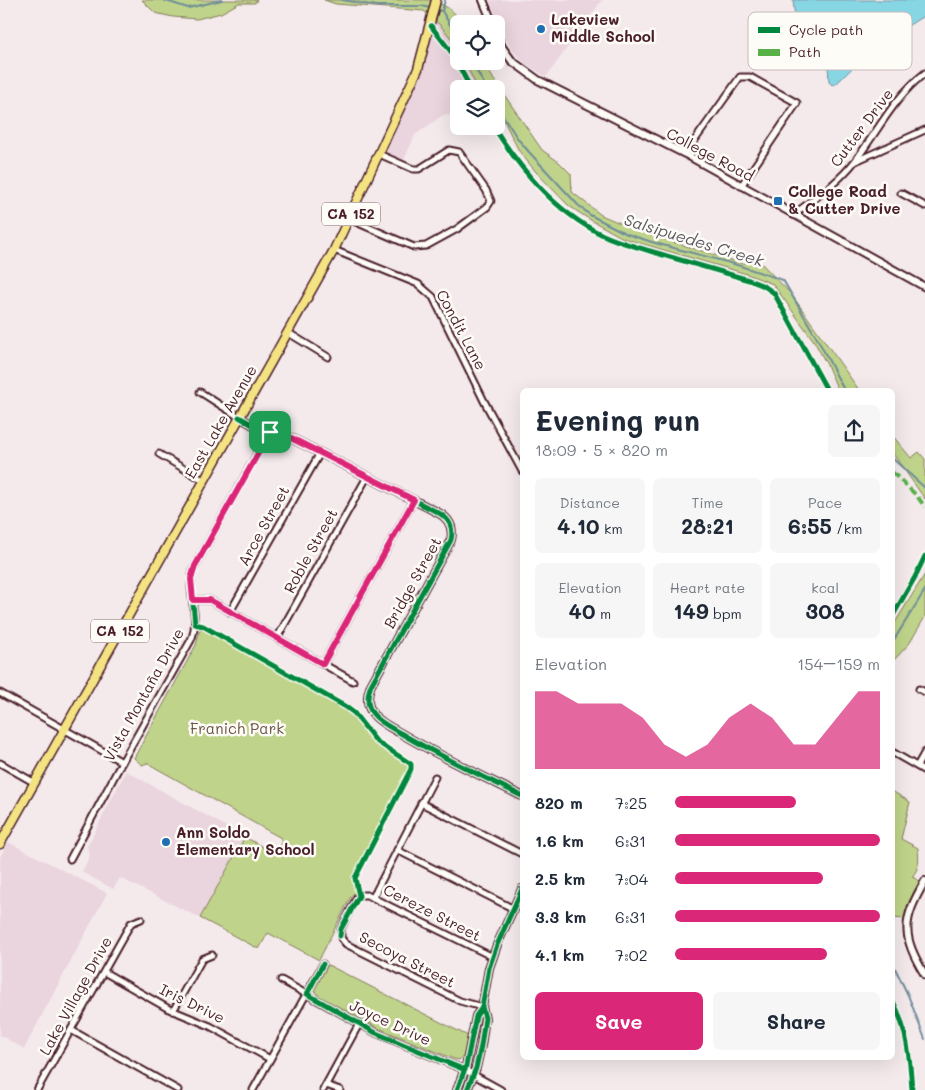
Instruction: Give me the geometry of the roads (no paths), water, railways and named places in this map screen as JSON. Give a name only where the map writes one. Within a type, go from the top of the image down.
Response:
[{"type":"main road","name":"East Lake Avenue","points":[[0,844],[334,250],[418,69],[436,0]]},
{"type":"street","points":[[483,0],[489,15]]},
{"type":"street","name":"College Road","points":[[505,50],[512,61],[532,76],[684,154],[925,287]]},
{"type":"street","name":"Cutter Drive","points":[[793,215],[836,182],[855,161],[892,107],[908,88],[925,74]]},
{"type":"street","points":[[684,154],[740,77],[750,77],[798,103],[741,186]]},
{"type":"street","points":[[855,161],[925,130]]},
{"type":"street","points":[[350,218],[414,247],[426,246],[457,229],[487,207],[491,201],[486,190],[459,152],[449,150],[419,169],[412,169],[379,154]]},
{"type":"street","points":[[902,193],[925,206]]},
{"type":"street","name":"Condit Lane","points":[[334,250],[418,284],[432,297],[484,401],[520,467]]},
{"type":"street","points":[[287,332],[328,357]]},
{"type":"street","points":[[200,392],[239,417]]},
{"type":"street","name":"Bridge Street","points":[[239,417],[255,427],[289,437],[414,500],[447,519],[452,528],[452,537],[370,685],[368,695],[369,706],[379,720],[400,733],[442,757],[520,795]]},
{"type":"street","name":"Vista Montaña Drive","points":[[70,859],[192,637],[195,621],[191,579],[195,566],[270,432]]},
{"type":"street","name":"Arce Street","points":[[230,612],[320,453]]},
{"type":"street","points":[[159,454],[203,480]]},
{"type":"street","name":"Roble Street","points":[[277,638],[367,477]]},
{"type":"street","points":[[323,664],[414,500]]},
{"type":"street","points":[[193,600],[210,600],[352,681]]},
{"type":"street","points":[[919,689],[925,692]]},
{"type":"street","points":[[0,692],[122,762]]},
{"type":"street","points":[[917,766],[925,752]]},
{"type":"street","points":[[895,754],[925,771]]},
{"type":"street","points":[[0,763],[35,783]]},
{"type":"street","points":[[373,897],[434,777]]},
{"type":"street","points":[[421,803],[520,853]]},
{"type":"street","points":[[397,850],[514,909]]},
{"type":"street","points":[[925,881],[913,901],[908,916],[908,934],[913,956],[925,975]]},
{"type":"street","name":"Cereze Street","points":[[359,896],[365,894],[373,897],[493,957]]},
{"type":"street","points":[[467,1090],[480,1055],[485,1018],[482,1008],[487,976],[493,957],[520,895]]},
{"type":"street","name":"Secoya Street","points":[[359,896],[341,929],[340,936],[343,942],[456,998],[482,1008]]},
{"type":"street","name":"Lake Village Drive","points":[[38,1090],[131,923],[141,919]]},
{"type":"street","points":[[173,1011],[202,959],[212,955]]},
{"type":"street","points":[[252,1090],[323,964]]},
{"type":"street","name":"Iris Drive","points":[[104,972],[173,1011],[201,1021],[270,1060]]},
{"type":"street","name":"Joyce Drive","points":[[282,980],[359,1024],[474,1074],[502,1090]]},
{"type":"street","points":[[457,1090],[465,1070],[476,1016],[482,1008]]},
{"type":"street","points":[[340,1090],[324,1087],[359,1024]]},
{"type":"street","points":[[71,1030],[178,1090]]},
{"type":"water","points":[[793,0],[925,0],[925,15],[912,23],[912,12],[795,12]]},
{"type":"water","points":[[828,70],[850,70],[836,84],[832,85],[829,82]]},
{"type":"waterway","points":[[163,0],[188,8],[222,0]]},
{"type":"waterway","points":[[342,0],[377,6],[422,6],[431,8]]},
{"type":"waterway","name":"Salsipuedes Creek","points":[[445,0],[442,11],[450,25]]},
{"type":"waterway","name":"Salsipuedes Creek","points":[[436,10],[442,11]]},
{"type":"waterway","name":"Salsipuedes Creek","points":[[476,70],[482,80]]},
{"type":"waterway","name":"Salsipuedes Creek","points":[[505,119],[529,152],[578,205],[590,215],[627,234],[783,280],[843,388]]},
{"type":"waterway","name":"Salsipuedes Creek","points":[[895,461],[925,488]]},
{"type":"waterway","name":"Salsipuedes Creek","points":[[895,638],[925,590]]},
{"type":"waterway","name":"Salsipuedes Creek","points":[[895,968],[908,995],[925,1039]]},
{"type":"place","name":"Lakeview Middle School","points":[[541,29]]},
{"type":"place","name":"College Road & Cutter Drive","points":[[778,201]]},
{"type":"place","name":"Ann Soldo Elementary School","points":[[166,842]]},
{"type":"park label","name":"Franich Park","points":[[237,729]]}]
